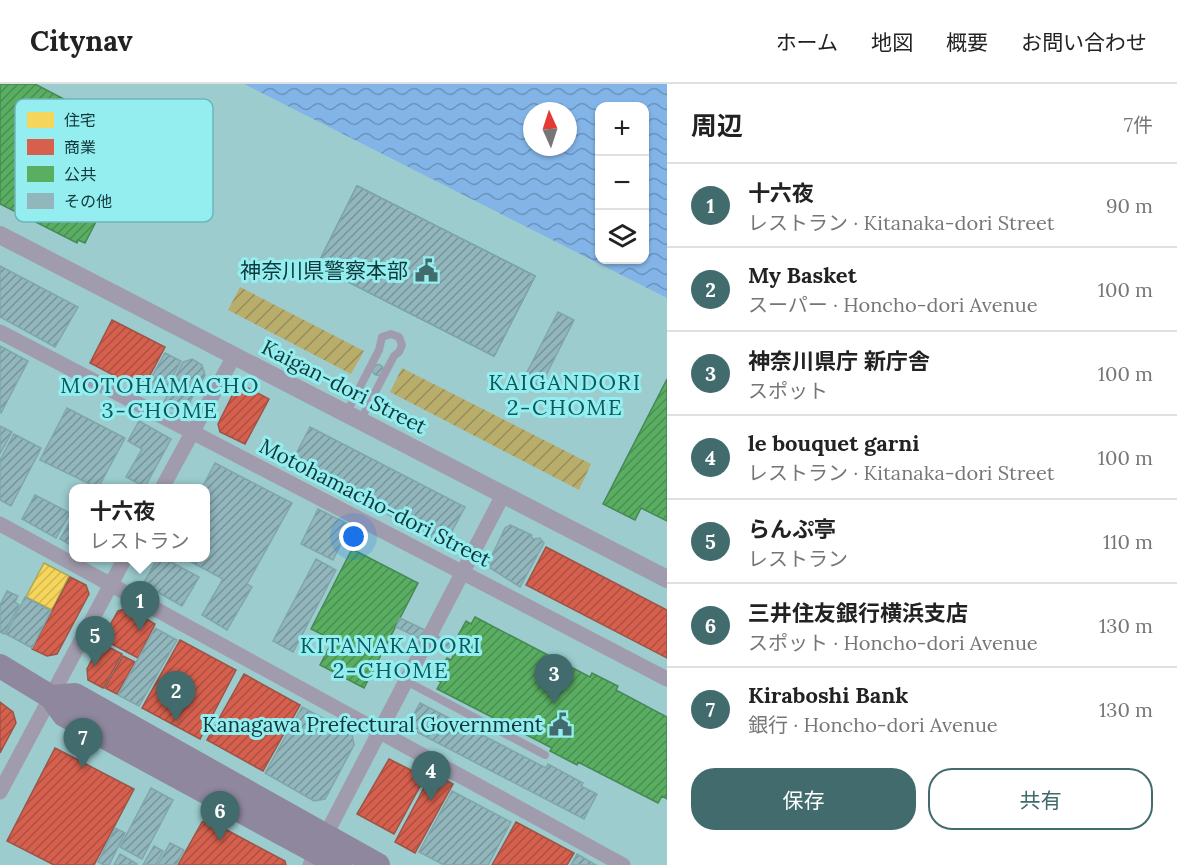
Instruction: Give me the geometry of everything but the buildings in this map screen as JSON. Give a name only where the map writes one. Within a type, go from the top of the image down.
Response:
[{"type":"highway","points":[[0,666],[51,697],[75,695],[340,865]]},
{"type":"highway","points":[[317,851],[378,865]]},
{"type":"street","name":"Kaigan-dori Street","points":[[0,235],[667,579]]},
{"type":"street","name":"Motohamacho-dori Street","points":[[0,332],[667,679]]},
{"type":"street","points":[[165,484],[234,356]]},
{"type":"street","points":[[317,851],[503,495]]},
{"type":"street","points":[[0,524],[623,865]]},
{"type":"street","points":[[0,792],[123,562]]},
{"type":"lane","points":[[391,334],[399,337],[402,345],[399,352],[353,417],[382,337],[391,334]]},
{"type":"lane","points":[[406,681],[545,755]]},
{"type":"shaded area","points":[[240,287],[364,351],[351,374],[228,310]]},
{"type":"shaded area","points":[[402,368],[591,464],[579,490],[390,392]]},
{"type":"water","points":[[244,84],[667,84],[667,298],[600,264],[649,264],[649,102],[595,102],[595,262]]},
{"type":"place","name":"神奈川県警察本部","points":[[426,271]]},
{"type":"place","name":"十六夜","points":[[140,631]]},
{"type":"place","name":"らんぷ亭","points":[[95,666]]},
{"type":"place","name":"神奈川県庁 新庁舎","points":[[554,704]]},
{"type":"place","name":"My Basket","points":[[176,721]]},
{"type":"place","name":"Kanagawa Prefectural Government","points":[[561,725]]},
{"type":"place","name":"Kiraboshi Bank","points":[[83,768]]},
{"type":"place","name":"le bouquet garni","points":[[431,801]]},
{"type":"place","name":"三井住友銀行横浜支店","points":[[220,841]]},
{"type":"district","name":"KAIGANDORI 2-CHOME","points":[[565,394]]},
{"type":"district","name":"MOTOHAMACHO 3-CHOME","points":[[160,398]]},
{"type":"district","name":"KITANAKADORI 2-CHOME","points":[[391,658]]}]
